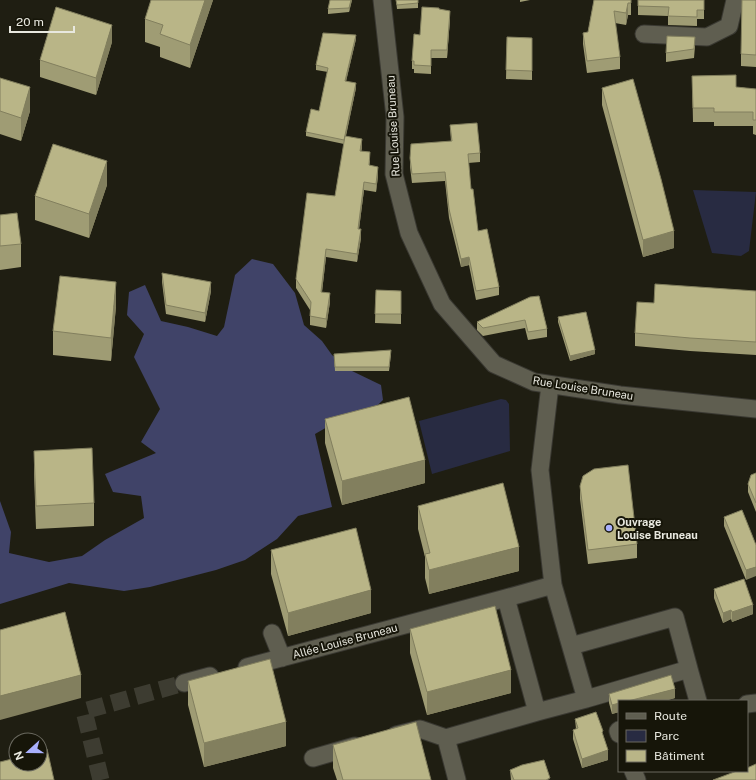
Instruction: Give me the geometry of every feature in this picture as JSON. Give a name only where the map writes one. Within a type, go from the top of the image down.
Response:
[{"type":"street","name":"Rue Louise Bruneau","points":[[382,0],[395,117],[394,174],[409,233],[442,304],[494,364],[534,382],[550,385],[620,395],[756,409]]},
{"type":"street","points":[[644,34],[707,37],[730,26],[735,0]]},
{"type":"street","points":[[550,385],[540,470],[553,585],[586,699]]},
{"type":"street","name":"Allée Louise Bruneau","points":[[184,683],[553,585]]},
{"type":"street","points":[[506,598],[537,712]]},
{"type":"street","points":[[571,646],[675,617],[698,700]]},
{"type":"street","points":[[272,633],[282,658]]},
{"type":"street","points":[[313,758],[420,729],[446,738],[689,669]]},
{"type":"street","points":[[446,738],[457,780]]},
{"type":"green space","points":[[693,190],[756,192],[749,251],[741,256],[712,253]]},
{"type":"green space","points":[[501,399],[506,400],[509,404],[510,451],[432,474],[419,421]]},
{"type":"shaded area","points":[[252,259],[273,264],[295,293],[304,325],[322,341],[332,355],[352,371],[381,385],[383,400],[365,417],[336,422],[315,434],[332,507],[298,516],[277,539],[245,560],[216,570],[150,587],[124,591],[69,583],[0,604],[0,501],[11,532],[9,553],[49,562],[82,556],[105,540],[144,518],[141,496],[113,492],[105,474],[156,453],[141,442],[160,409],[134,357],[144,334],[127,315],[129,292],[145,285],[161,321],[217,336],[224,327],[235,275]]},
{"type":"building","points":[[151,0],[205,0],[190,45],[160,34],[163,25],[145,19]]},
{"type":"building","points":[[330,0],[351,0],[349,8],[328,9]]},
{"type":"building","points":[[396,0],[418,0],[418,3],[397,5]]},
{"type":"building","points":[[594,0],[631,0],[631,3],[628,3],[626,13],[614,11],[620,57],[587,61],[583,33],[588,32]]},
{"type":"building","points":[[638,0],[704,0],[704,10],[697,10],[697,17],[668,16],[669,7],[638,6]]},
{"type":"building","points":[[742,0],[756,0],[756,55],[741,54]]},
{"type":"building","points":[[56,7],[112,25],[96,78],[40,60]]},
{"type":"building","points":[[422,7],[439,8],[450,11],[447,50],[431,50],[431,66],[414,65],[414,61],[412,61],[414,34],[420,35]]},
{"type":"building","points":[[323,33],[356,35],[345,81],[356,83],[344,140],[306,132],[311,109],[319,111],[328,68],[316,65]]},
{"type":"building","points":[[667,36],[695,37],[694,49],[666,53]]},
{"type":"building","points":[[507,37],[532,38],[532,71],[506,70]]},
{"type":"building","points":[[736,75],[736,87],[756,89],[756,120],[753,120],[753,112],[714,112],[714,108],[693,108],[692,76]]},
{"type":"building","points":[[0,78],[30,87],[21,118],[0,111]]},
{"type":"building","points":[[633,79],[674,231],[643,240],[602,88]]},
{"type":"building","points":[[477,123],[480,153],[468,154],[471,189],[473,189],[478,231],[487,229],[499,287],[476,291],[469,257],[461,259],[449,209],[445,172],[412,174],[410,158],[411,144],[452,141],[450,125]]},
{"type":"building","points":[[345,136],[362,139],[360,151],[370,152],[369,165],[378,167],[376,184],[364,182],[358,229],[361,229],[357,254],[326,249],[321,292],[330,293],[326,319],[310,316],[311,302],[296,279],[307,193],[335,196]]},
{"type":"building","points":[[53,144],[107,161],[89,214],[35,196]]},
{"type":"building","points":[[17,213],[21,244],[0,246],[0,215]]},
{"type":"building","points":[[162,273],[211,282],[205,313],[166,305]]},
{"type":"building","points":[[60,276],[116,282],[111,338],[53,331]]},
{"type":"building","points":[[655,284],[756,291],[756,342],[635,333],[637,302],[654,303]]},
{"type":"building","points":[[376,290],[401,291],[401,314],[375,314]]},
{"type":"building","points":[[539,296],[547,329],[528,332],[525,320],[483,328],[477,322],[530,297]]},
{"type":"building","points":[[586,312],[595,350],[570,356],[558,317]]},
{"type":"building","points":[[391,350],[389,367],[335,367],[334,354]]},
{"type":"building","points":[[409,397],[425,460],[342,481],[325,419]]},
{"type":"building","points":[[92,448],[94,503],[36,506],[34,451]]},
{"type":"building","name":"Ouvrage Louise Bruneau","points":[[628,465],[637,544],[588,550],[580,486],[583,476],[594,469]]},
{"type":"building","points":[[756,473],[756,503],[748,484],[751,475]]},
{"type":"building","points":[[503,483],[519,547],[429,570],[425,554],[430,553],[418,506]]},
{"type":"building","points":[[742,510],[756,545],[756,567],[746,570],[724,517]]},
{"type":"building","points":[[356,528],[371,590],[288,613],[271,550]]},
{"type":"building","points":[[744,579],[753,605],[732,612],[731,610],[723,613],[714,589]]},
{"type":"building","points":[[495,606],[511,670],[427,692],[410,629]]},
{"type":"building","points":[[65,612],[81,675],[0,696],[0,630]]},
{"type":"building","points":[[270,659],[286,722],[204,743],[188,681]]},
{"type":"building","points":[[671,675],[675,689],[632,700],[618,700],[618,703],[612,705],[609,694]]},
{"type":"building","points":[[596,712],[608,750],[582,759],[573,730],[578,728],[575,719]]},
{"type":"building","points":[[416,722],[431,780],[343,780],[333,745]]},
{"type":"building","points":[[48,753],[54,780],[0,780],[0,762],[8,760],[8,772],[48,772]]},
{"type":"building","points":[[544,760],[550,778],[546,780],[514,780],[510,770],[522,765]]},
{"type":"building","points":[[756,764],[756,780],[713,780],[734,772],[748,772],[748,768]]},
{"type":"tunnel","points":[[101,780],[84,711],[184,683]]},
{"type":"place","name":"Ouvrage Louise Bruneau","points":[[609,528]]}]
